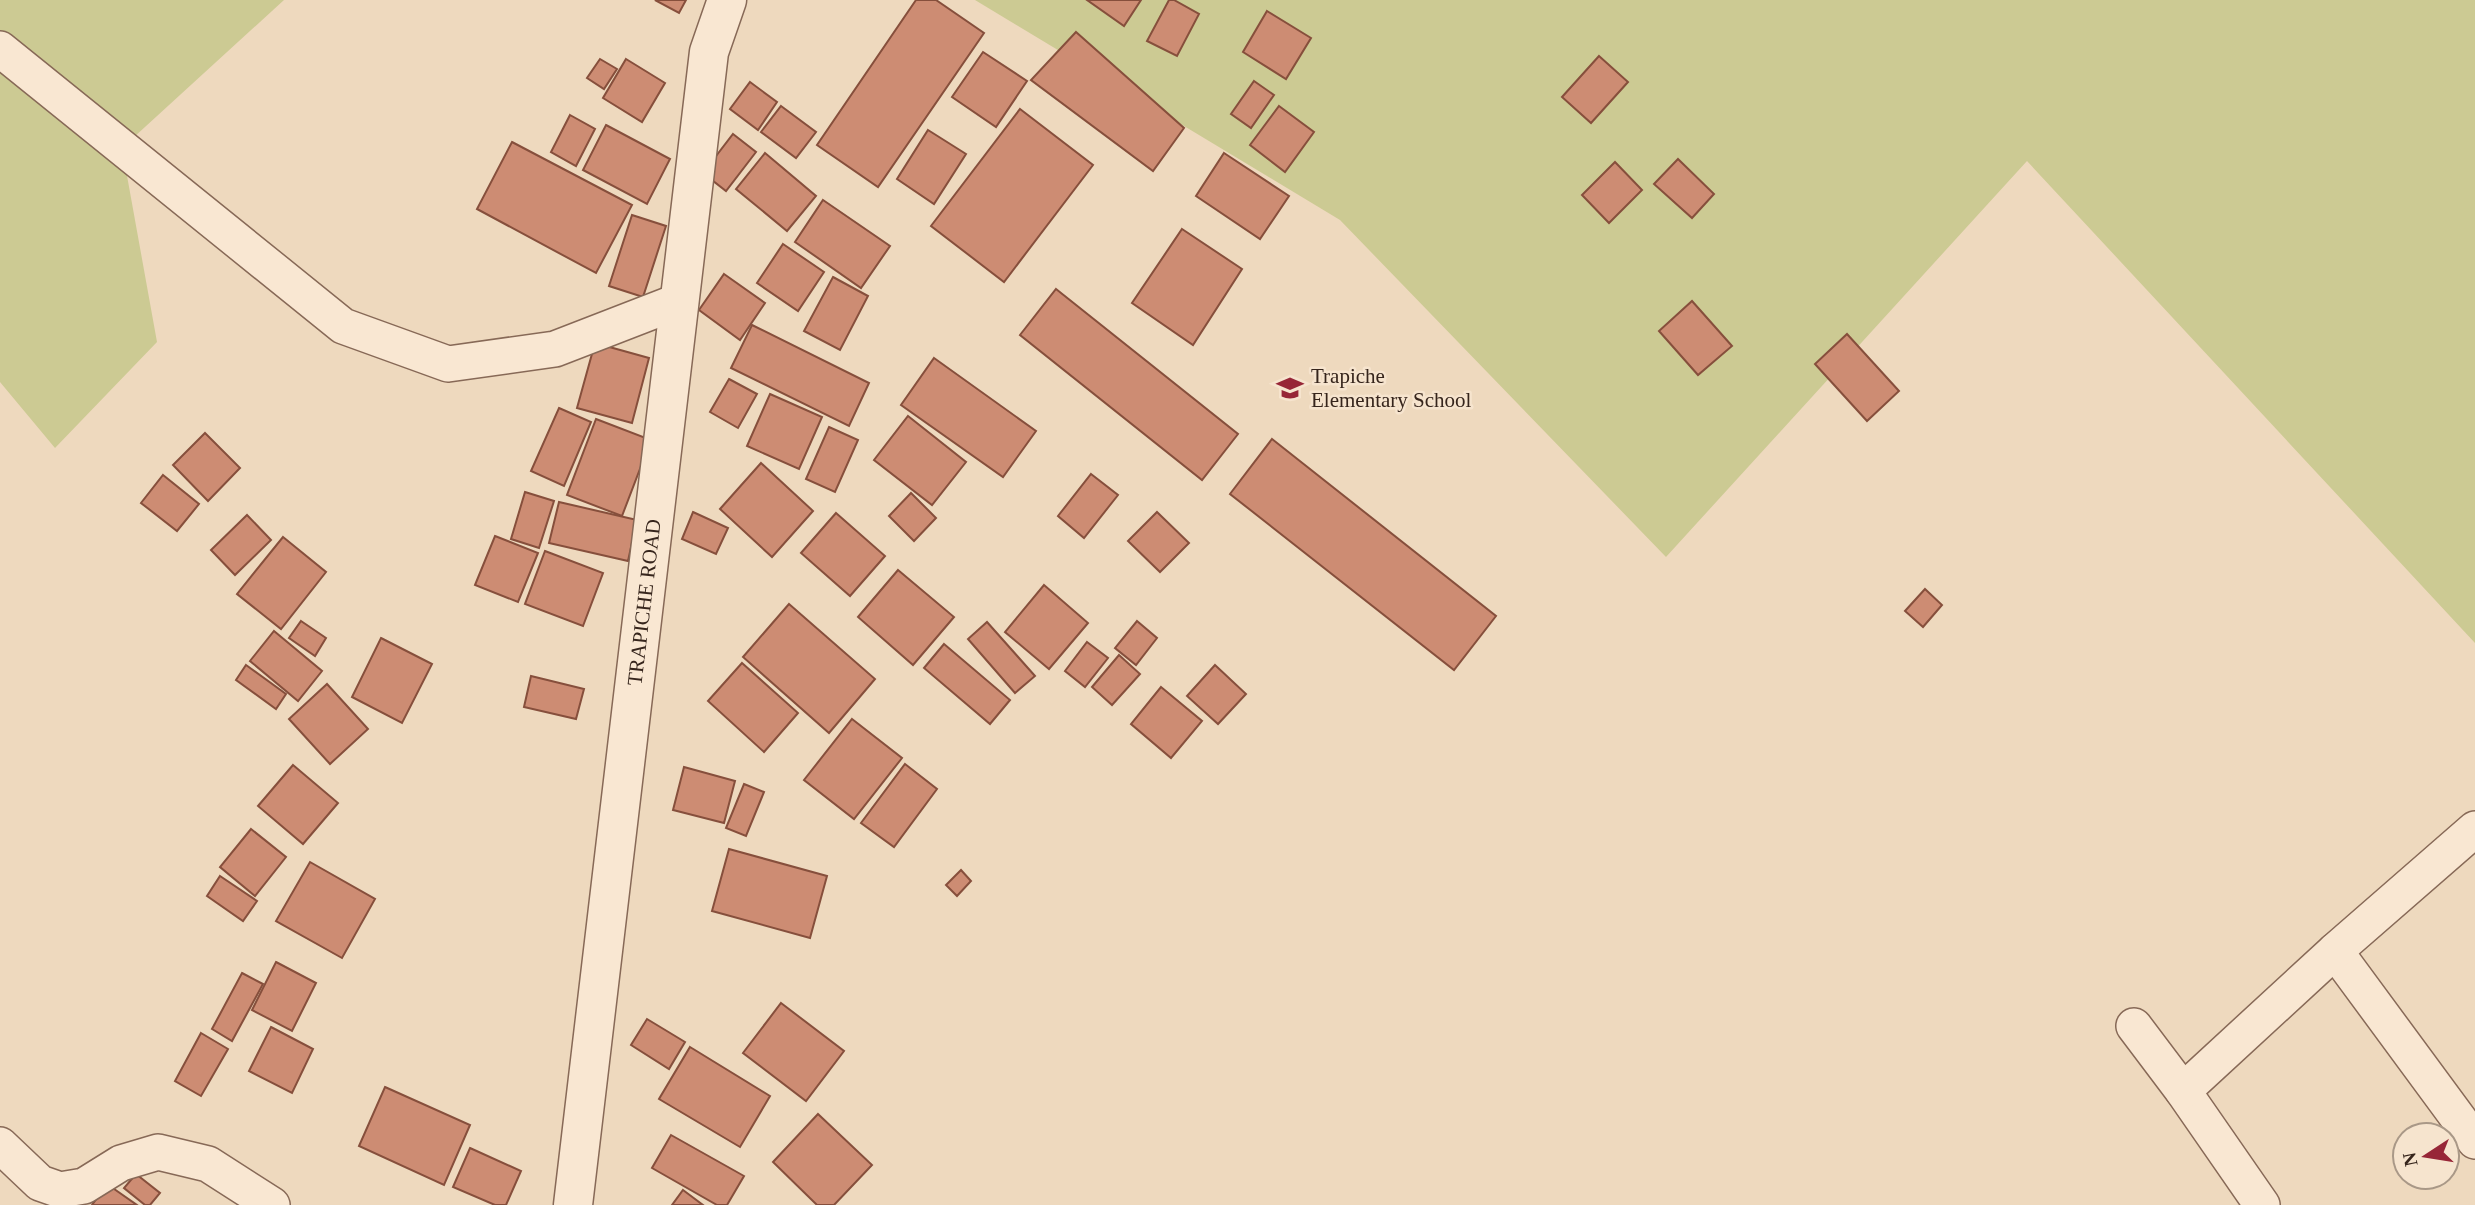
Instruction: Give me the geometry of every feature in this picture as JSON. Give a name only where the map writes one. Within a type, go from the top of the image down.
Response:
[{"type":"street","name":"TRAPICHE ROAD","points":[[573,1205],[709,52],[727,0]]},
{"type":"street","points":[[0,49],[343,326],[449,364],[555,349],[679,300]]},
{"type":"street","points":[[2183,1091],[2335,951],[2475,829]]},
{"type":"street","points":[[2335,951],[2473,1133]]},
{"type":"street","points":[[2134,1026],[2262,1205]]},
{"type":"street","points":[[0,1145],[40,1182],[60,1190],[84,1186],[121,1163],[158,1153],[208,1164],[272,1205]]},
{"type":"shaded area","points":[[0,0],[284,0],[122,148],[157,342],[55,448],[0,382]]},
{"type":"shaded area","points":[[975,0],[2475,0],[2475,643],[2027,161],[1666,557],[1340,220]]},
{"type":"building","points":[[655,0],[686,0],[679,13]]},
{"type":"building","points":[[916,0],[936,0],[984,33],[878,187],[817,145]]},
{"type":"building","points":[[1087,0],[1141,0],[1124,26]]},
{"type":"building","points":[[1169,0],[1174,0],[1199,14],[1177,56],[1147,41]]},
{"type":"building","points":[[1267,11],[1311,38],[1286,79],[1243,52]]},
{"type":"building","points":[[1076,32],[1184,128],[1153,171],[1031,80]]},
{"type":"building","points":[[983,52],[1027,81],[996,127],[952,97]]},
{"type":"building","points":[[1599,56],[1628,82],[1591,123],[1562,97]]},
{"type":"building","points":[[600,59],[617,69],[604,89],[587,78]]},
{"type":"building","points":[[626,59],[665,83],[642,122],[603,98]]},
{"type":"building","points":[[1254,81],[1274,95],[1251,128],[1231,114]]},
{"type":"building","points":[[750,82],[777,102],[758,130],[730,109]]},
{"type":"building","points":[[781,106],[816,132],[796,158],[761,132]]},
{"type":"building","points":[[1279,106],[1314,132],[1285,172],[1250,145]]},
{"type":"building","points":[[1020,109],[1093,165],[1004,282],[931,226]]},
{"type":"building","points":[[570,115],[595,129],[576,166],[551,152]]},
{"type":"building","points":[[606,125],[670,159],[647,204],[583,170]]},
{"type":"building","points":[[928,130],[966,154],[934,204],[897,179]]},
{"type":"building","points":[[733,134],[756,152],[726,191],[703,173]]},
{"type":"building","points":[[512,142],[632,205],[596,273],[477,209]]},
{"type":"building","points":[[765,153],[816,196],[787,231],[736,189]]},
{"type":"building","points":[[1224,153],[1289,196],[1260,239],[1196,196]]},
{"type":"building","points":[[1678,159],[1714,194],[1692,218],[1654,184]]},
{"type":"building","points":[[1615,162],[1642,190],[1609,223],[1582,195]]},
{"type":"building","points":[[823,200],[890,246],[861,288],[795,242]]},
{"type":"building","points":[[632,215],[666,226],[643,297],[609,286]]},
{"type":"building","points":[[1182,229],[1242,269],[1193,345],[1132,303]]},
{"type":"building","points":[[783,244],[824,272],[798,311],[757,283]]},
{"type":"building","points":[[724,274],[765,303],[740,340],[699,310]]},
{"type":"building","points":[[833,277],[868,296],[840,350],[804,331]]},
{"type":"building","points":[[1056,289],[1238,434],[1202,480],[1020,335]]},
{"type":"building","points":[[1692,301],[1732,346],[1698,375],[1659,331]]},
{"type":"building","points":[[752,325],[869,383],[849,426],[731,368]]},
{"type":"building","points":[[1847,334],[1899,391],[1867,421],[1815,364]]},
{"type":"building","points":[[595,343],[649,358],[632,423],[577,408]]},
{"type":"building","points":[[934,358],[1036,431],[1003,477],[901,405]]},
{"type":"building","points":[[729,379],[757,394],[738,428],[710,412]]},
{"type":"building","points":[[770,394],[822,417],[799,469],[747,446]]},
{"type":"building","points":[[559,408],[591,422],[564,486],[531,471]]},
{"type":"building","points":[[908,416],[966,462],[932,505],[874,460]]},
{"type":"building","points":[[596,419],[651,440],[622,516],[567,495]]},
{"type":"building","points":[[829,427],[858,440],[835,492],[806,479]]},
{"type":"building","points":[[205,433],[240,468],[208,501],[173,465]]},
{"type":"building","points":[[1272,439],[1496,616],[1454,670],[1230,494]]},
{"type":"building","points":[[761,463],[813,511],[772,557],[720,509]]},
{"type":"building","points":[[1091,474],[1118,495],[1084,538],[1058,516]]},
{"type":"building","points":[[163,475],[199,504],[177,531],[141,503]]},
{"type":"building","points":[[525,492],[554,501],[539,548],[511,539]]},
{"type":"building","points":[[911,493],[936,518],[914,541],[889,516]]},
{"type":"building","points":[[559,502],[637,520],[628,561],[549,543]]},
{"type":"building","points":[[693,512],[728,528],[716,554],[682,539]]},
{"type":"building","points":[[1157,512],[1189,543],[1160,572],[1128,541]]},
{"type":"building","points":[[836,513],[885,556],[850,596],[801,553]]},
{"type":"building","points":[[247,515],[271,540],[235,575],[211,550]]},
{"type":"building","points":[[495,536],[538,553],[518,602],[475,585]]},
{"type":"building","points":[[283,537],[326,572],[281,629],[237,594]]},
{"type":"building","points":[[545,551],[603,573],[583,626],[525,604]]},
{"type":"building","points":[[898,570],[954,617],[913,665],[858,617]]},
{"type":"building","points":[[1044,585],[1088,623],[1049,669],[1005,632]]},
{"type":"building","points":[[1925,589],[1942,605],[1923,627],[1905,611]]},
{"type":"building","points":[[789,604],[875,679],[829,733],[743,657]]},
{"type":"building","points":[[301,621],[326,638],[315,656],[289,638]]},
{"type":"building","points":[[1137,621],[1157,638],[1136,665],[1115,648]]},
{"type":"building","points":[[987,622],[1035,676],[1015,693],[968,639]]},
{"type":"building","points":[[274,631],[322,671],[298,701],[250,661]]},
{"type":"building","points":[[381,638],[432,664],[402,723],[352,697]]},
{"type":"building","points":[[1087,642],[1108,658],[1085,687],[1065,671]]},
{"type":"building","points":[[944,644],[1010,700],[990,724],[924,668]]},
{"type":"building","points":[[1119,655],[1140,674],[1112,705],[1092,687]]},
{"type":"building","points":[[742,663],[798,713],[764,752],[708,701]]},
{"type":"building","points":[[246,665],[286,694],[276,709],[236,680]]},
{"type":"building","points":[[1215,665],[1246,694],[1218,724],[1187,696]]},
{"type":"building","points":[[531,676],[584,689],[576,719],[524,707]]},
{"type":"building","points":[[327,684],[368,729],[330,764],[289,719]]},
{"type":"building","points":[[1161,687],[1202,721],[1171,758],[1131,724]]},
{"type":"building","points":[[852,719],[902,758],[854,819],[804,780]]},
{"type":"building","points":[[905,764],[937,789],[894,847],[861,823]]},
{"type":"building","points":[[293,765],[338,803],[303,844],[258,806]]},
{"type":"building","points":[[684,767],[735,781],[724,823],[673,810]]},
{"type":"building","points":[[744,784],[764,792],[746,836],[726,828]]},
{"type":"building","points":[[251,829],[286,857],[255,896],[220,867]]},
{"type":"building","points":[[729,849],[827,876],[810,938],[712,911]]},
{"type":"building","points":[[310,862],[375,899],[342,958],[276,921]]},
{"type":"building","points":[[961,870],[971,881],[957,896],[946,885]]},
{"type":"building","points":[[220,876],[257,901],[243,921],[207,896]]},
{"type":"building","points":[[276,962],[316,983],[292,1031],[252,1010]]},
{"type":"building","points":[[242,973],[263,984],[232,1041],[212,1029]]},
{"type":"building","points":[[781,1003],[844,1051],[806,1101],[743,1053]]},
{"type":"building","points":[[647,1019],[685,1042],[669,1069],[631,1045]]},
{"type":"building","points":[[271,1027],[313,1049],[292,1093],[249,1071]]},
{"type":"building","points":[[201,1033],[228,1049],[201,1096],[175,1081]]},
{"type":"building","points":[[690,1047],[770,1096],[740,1147],[659,1099]]},
{"type":"building","points":[[385,1087],[470,1125],[444,1185],[359,1146]]},
{"type":"building","points":[[818,1114],[872,1165],[834,1205],[817,1205],[773,1162]]},
{"type":"building","points":[[671,1135],[744,1176],[727,1205],[717,1205],[652,1168]]},
{"type":"building","points":[[470,1148],[521,1171],[506,1205],[495,1205],[453,1187]]},
{"type":"building","points":[[136,1174],[160,1193],[150,1205],[145,1205],[124,1188]]},
{"type":"building","points":[[107,1184],[137,1205],[92,1205]]},
{"type":"building","points":[[683,1190],[703,1205],[672,1205]]},
{"type":"place","name":"Trapiche Elementary School","points":[[1290,388]]}]
